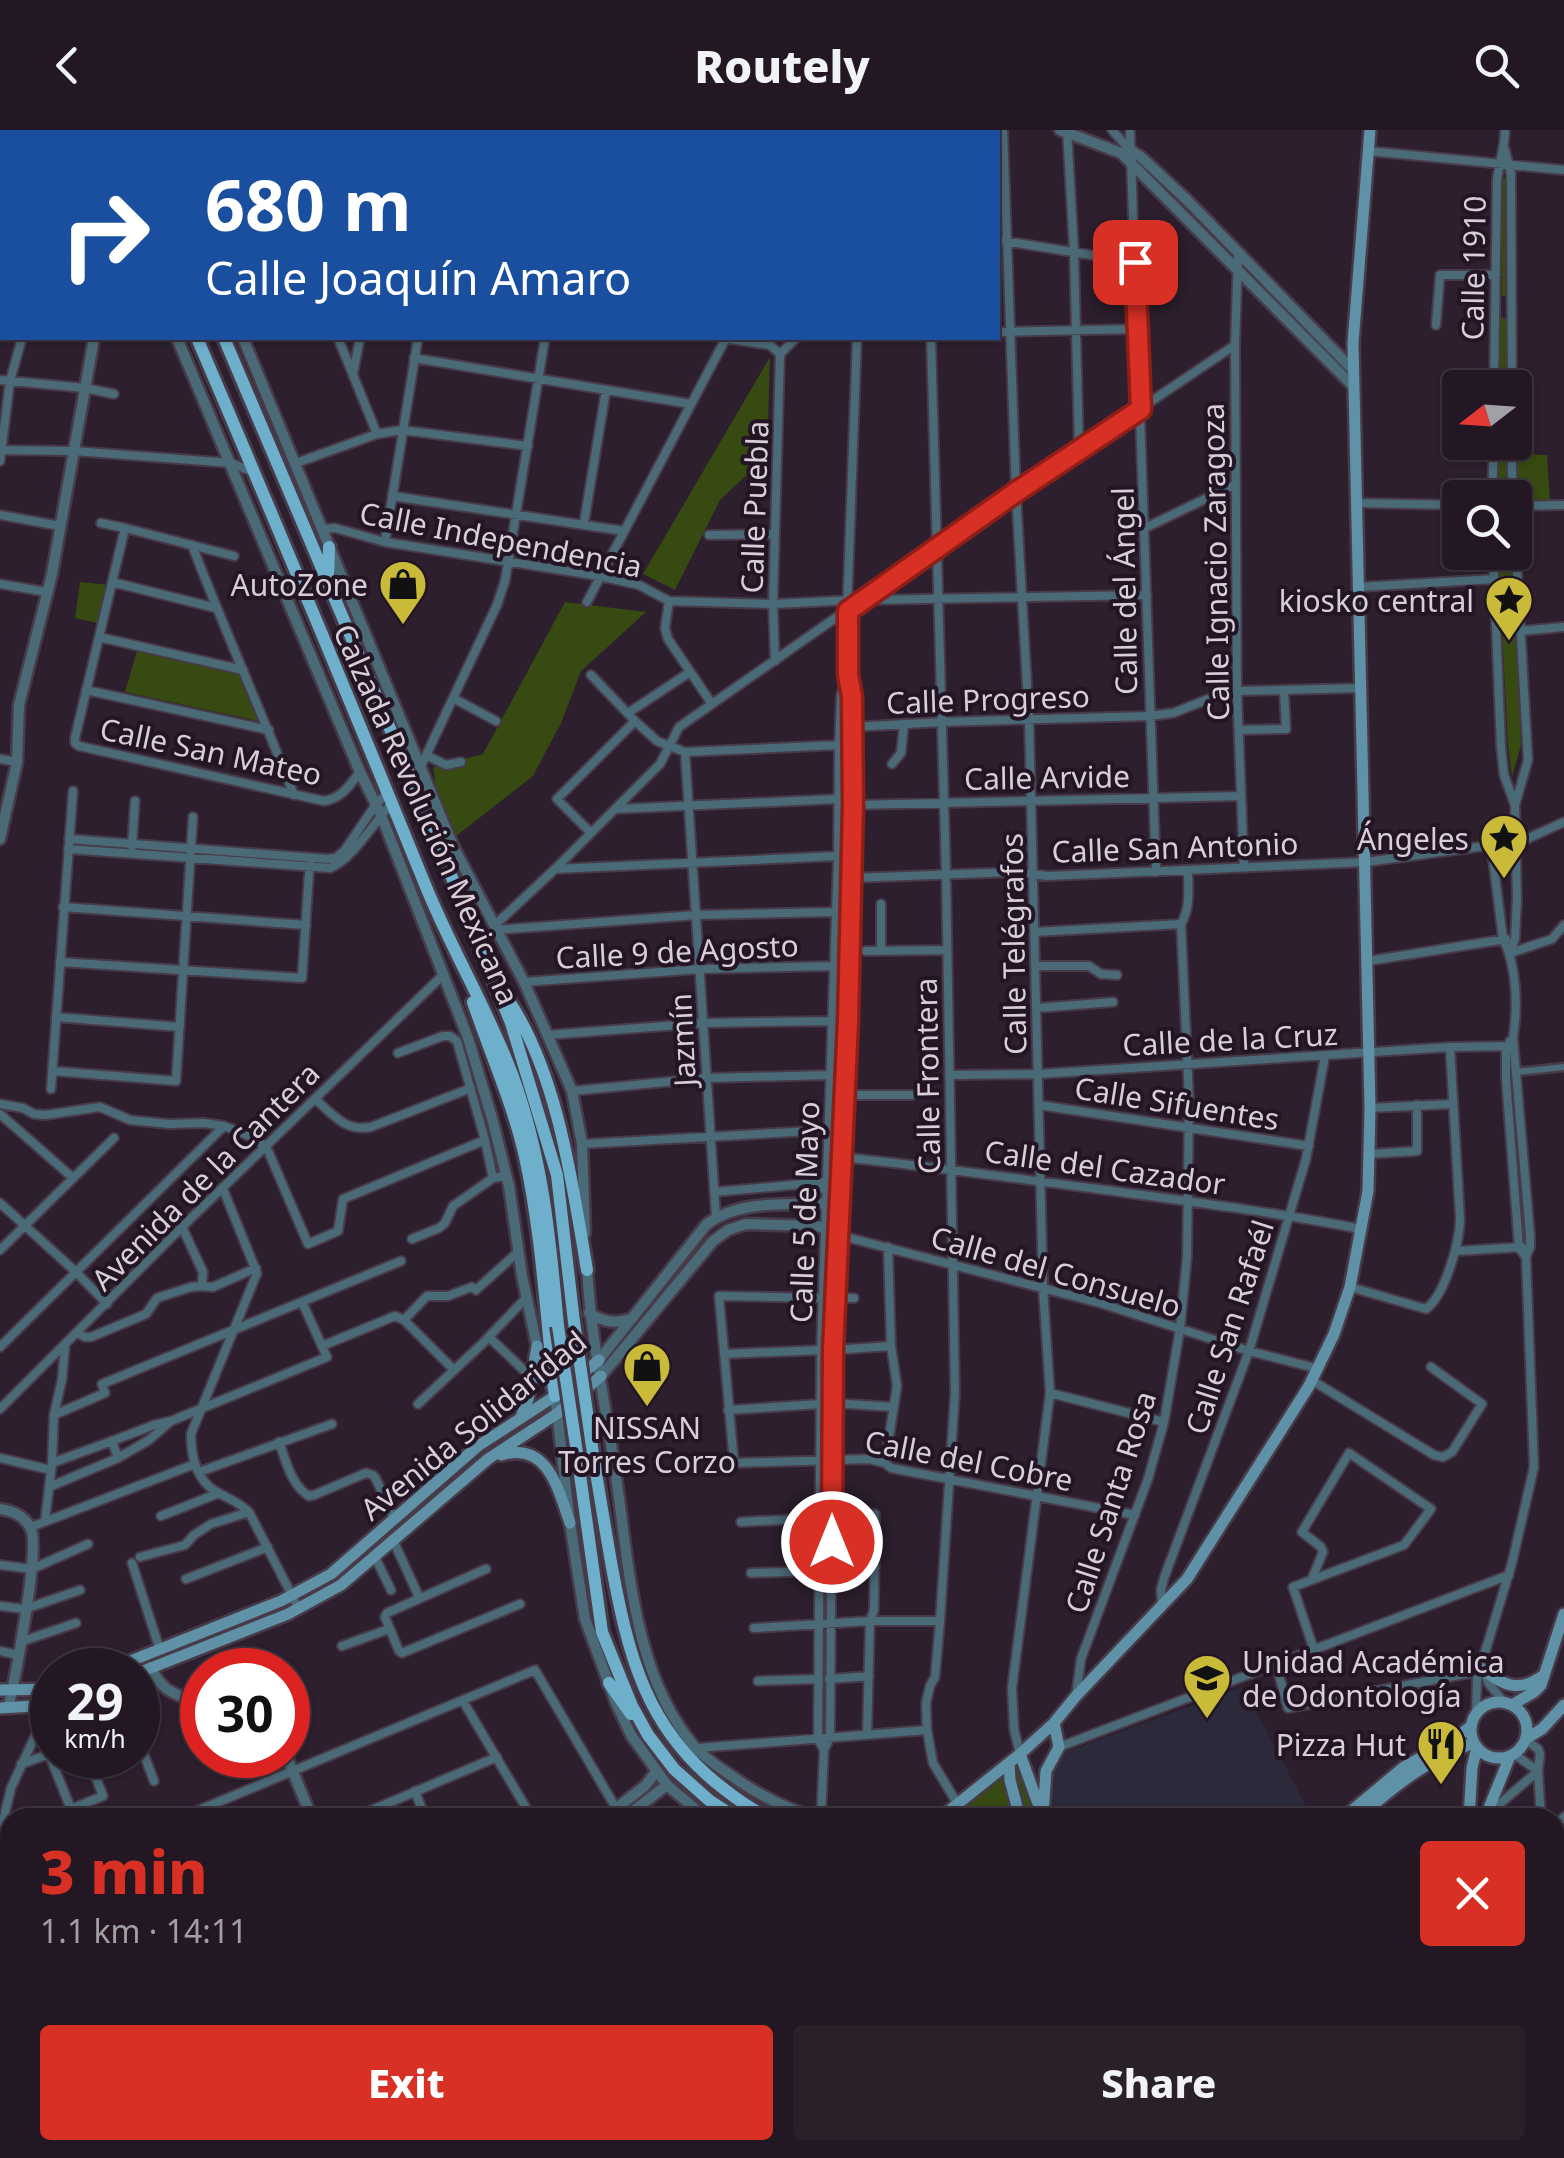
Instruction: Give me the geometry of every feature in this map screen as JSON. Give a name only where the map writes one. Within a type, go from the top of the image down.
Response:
[{"type":"main road","points":[[951,1808],[1054,1724],[1187,1578],[1316,1375],[1350,1287],[1368,1192],[1371,1054],[1353,370],[1370,130]]},
{"type":"main road","name":"Calzada Revolución Mexicana","points":[[198,340],[426,887],[494,1030],[528,1122],[547,1207],[558,1326],[602,1632],[648,1736]]},
{"type":"main road","name":"Calzada Revolución Mexicana","points":[[225,340],[328,584],[447,848],[511,1023],[558,1175],[590,1440],[621,1614],[642,1688],[658,1718],[688,1758],[753,1808]]},
{"type":"main road","points":[[328,584],[330,548]]},
{"type":"main road","points":[[458,956],[524,1151],[534,1200],[556,1396]]},
{"type":"main road","points":[[492,974],[529,1035],[548,1091],[567,1151],[587,1270]]},
{"type":"main road","points":[[520,1417],[537,1346]]},
{"type":"main road","name":"Avenida Solidaridad","points":[[160,1650],[292,1596],[331,1574],[478,1446],[556,1396],[598,1360]]},
{"type":"main road","name":"Avenida Solidaridad","points":[[160,1664],[299,1609],[341,1584],[488,1459],[558,1413],[601,1376]]},
{"type":"main road","points":[[488,1459],[514,1452],[535,1456],[552,1475],[570,1523]]},
{"type":"main road","points":[[1355,1808],[1404,1766],[1457,1737],[1488,1704],[1508,1703],[1534,1692],[1541,1685],[1564,1614]]},
{"type":"main road","points":[[1482,1668],[1499,1682],[1514,1686],[1531,1684],[1544,1674]]},
{"type":"main road","points":[[609,1684],[666,1760],[721,1808]]},
{"type":"main road","points":[[1508,1703],[1519,1709],[1527,1722],[1526,1739]]},
{"type":"main road","points":[[1489,1808],[1512,1755],[1564,1705]]},
{"type":"main road","points":[[4,1708],[30,1707]]},
{"type":"main road","points":[[1470,1808],[1474,1720]]},
{"type":"main road","points":[[1044,1808],[1046,1770],[1060,1747],[1054,1724]]},
{"type":"main road","points":[[1370,1808],[1410,1776],[1452,1750],[1475,1745],[1492,1758],[1512,1755]]},
{"type":"main road","points":[[1020,1754],[1040,1808]]},
{"type":"main road","points":[[1442,1756],[1461,1755],[1472,1768]]},
{"type":"main road","points":[[1009,1763],[1017,1808]]},
{"type":"street","name":"Calle Telégrafos","points":[[1003,130],[1003,240],[1011,332],[1029,720],[1042,1288],[1050,1393],[1012,1688],[1020,1754]]},
{"type":"street","points":[[1112,130],[1130,164],[1354,387]]},
{"type":"street","points":[[1126,152],[1130,130]]},
{"type":"street","name":"Calle 1910","points":[[1494,370],[1498,164],[1506,130]]},
{"type":"street","points":[[1079,449],[1074,252],[1064,131],[1141,157],[1353,370]]},
{"type":"street","points":[[1368,150],[1564,170]]},
{"type":"street","name":"Calle 1910","points":[[1504,150],[1510,166],[1512,370]]},
{"type":"street","name":"Calle del Ángel","points":[[1130,164],[1156,872]]},
{"type":"street","points":[[1003,240],[1135,262]]},
{"type":"street","name":"Calle Ignacio Zaragoza","points":[[1238,255],[1238,691],[1244,868]]},
{"type":"street","points":[[1436,325],[1440,275],[1496,275]]},
{"type":"street","points":[[1496,304],[1513,304]]},
{"type":"street","points":[[1000,332],[1138,329]]},
{"type":"street","points":[[0,460],[10,381],[21,340]]},
{"type":"street","points":[[0,839],[17,762],[19,705],[47,592],[94,340]]},
{"type":"street","name":"Calzada Revolución Mexicana","points":[[178,340],[379,810],[468,1038],[506,1176],[537,1346],[556,1396],[585,1618],[631,1736],[667,1785],[694,1808]]},
{"type":"street","name":"Calzada Revolución Mexicana","points":[[244,340],[423,760],[447,848],[524,982],[572,1091],[582,1144],[589,1313],[645,1656],[661,1697],[696,1748],[759,1795],[790,1808]]},
{"type":"street","points":[[339,340],[377,434]]},
{"type":"street","points":[[353,374],[360,340]]},
{"type":"street","points":[[385,542],[418,340]]},
{"type":"street","points":[[461,762],[446,765],[423,760],[497,605],[509,562],[545,340]]},
{"type":"street","points":[[587,602],[724,340]]},
{"type":"street","points":[[738,340],[770,345],[780,354],[794,340]]},
{"type":"street","name":"Calle 5 de Mayo","points":[[834,1181],[841,1157],[853,805],[848,600],[857,340]]},
{"type":"street","name":"Calle Frontera","points":[[932,340],[955,1393],[935,1677],[926,1703],[933,1763],[957,1803]]},
{"type":"street","points":[[495,928],[660,764],[679,727],[1235,345]]},
{"type":"street","name":"Calle Puebla","points":[[775,661],[780,354]]},
{"type":"street","points":[[414,358],[691,404]]},
{"type":"street","points":[[0,380],[114,394]]},
{"type":"street","points":[[584,523],[606,390]]},
{"type":"street","points":[[296,463],[377,434],[402,430],[528,446]]},
{"type":"street","points":[[1,450],[231,463],[254,473]]},
{"type":"street","points":[[1145,528],[1236,484]]},
{"type":"street","points":[[392,496],[624,531]]},
{"type":"street","points":[[1356,504],[1442,505]]},
{"type":"street","points":[[1532,505],[1564,504]]},
{"type":"street","points":[[0,516],[60,526]]},
{"type":"street","points":[[101,522],[234,556]]},
{"type":"street","name":"Calle San Mateo","points":[[126,528],[76,743],[324,801],[342,795],[360,772]]},
{"type":"street","name":"Calle Independencia","points":[[322,529],[335,528],[385,542],[599,576],[639,585],[669,601]]},
{"type":"street","points":[[710,535],[775,534]]},
{"type":"street","points":[[192,544],[294,795]]},
{"type":"street","points":[[1494,570],[1501,747],[1504,774],[1515,806]]},
{"type":"street","points":[[1510,953],[1518,899],[1515,806],[1528,760],[1517,570]]},
{"type":"street","points":[[1358,587],[1494,579]]},
{"type":"street","points":[[112,582],[216,608]]},
{"type":"street","points":[[0,584],[47,592]]},
{"type":"street","points":[[712,704],[668,639],[665,628],[669,601],[773,604],[1147,595]]},
{"type":"street","points":[[1520,631],[1564,627]]},
{"type":"street","points":[[99,637],[243,670]]},
{"type":"street","points":[[628,713],[690,672]]},
{"type":"street","points":[[592,674],[657,740],[685,752],[839,745]]},
{"type":"street","name":"Calle 5 de Mayo","points":[[821,1808],[824,1750],[830,1738],[832,1403],[838,1235],[829,1130],[830,1074],[841,696],[848,675]]},
{"type":"street","name":"Calle Progreso","points":[[853,727],[1150,716],[1172,713],[1238,691],[1362,688]]},
{"type":"street","points":[[86,690],[268,730]]},
{"type":"street","points":[[1239,730],[1286,729],[1284,690]]},
{"type":"street","points":[[452,698],[496,721]]},
{"type":"street","points":[[591,834],[557,798],[635,721]]},
{"type":"street","points":[[892,764],[902,754],[904,724]]},
{"type":"street","name":"Jazmín","points":[[685,752],[716,1217]]},
{"type":"street","points":[[0,759],[17,762]]},
{"type":"street","points":[[52,1088],[73,791]]},
{"type":"street","name":"Calle Arvide","points":[[853,805],[1241,796]]},
{"type":"street","points":[[68,849],[132,849],[310,863],[338,861],[390,798]]},
{"type":"street","points":[[615,809],[838,799]]},
{"type":"street","points":[[132,849],[135,801]]},
{"type":"street","points":[[53,1072],[176,1080],[192,817]]},
{"type":"street","name":"Calle San Antonio","points":[[836,878],[946,873],[1048,876],[1366,862],[1522,841],[1564,822]]},
{"type":"street","points":[[69,838],[132,849]]},
{"type":"street","points":[[1491,844],[1502,939],[1510,953],[1516,1016],[1506,1079],[1519,1248],[1526,1257]]},
{"type":"street","points":[[555,869],[838,856]]},
{"type":"street","points":[[60,962],[302,978],[310,863]]},
{"type":"street","name":"Calle Santa Rosa","points":[[1076,1696],[1081,1659],[1135,1515],[1164,1422],[1180,1329],[1187,1257],[1188,1063],[1182,924],[1189,903],[1188,870]]},
{"type":"street","points":[[881,904],[881,950]]},
{"type":"street","points":[[63,908],[306,925]]},
{"type":"street","points":[[495,928],[696,915],[834,912]]},
{"type":"street","points":[[1035,932],[1182,924]]},
{"type":"street","points":[[1510,953],[1552,939],[1564,925]]},
{"type":"street","points":[[1368,961],[1515,939]]},
{"type":"street","points":[[866,951],[946,950]]},
{"type":"street","name":"Calle 9 de Agosto","points":[[524,982],[700,969],[834,966]]},
{"type":"street","points":[[1035,966],[1090,966],[1101,974],[1116,975]]},
{"type":"street","name":"Avenida de la Cantera","points":[[0,1409],[443,975]]},
{"type":"street","points":[[1037,1008],[1113,1002]]},
{"type":"street","points":[[56,1017],[180,1027]]},
{"type":"street","points":[[547,1035],[704,1023],[832,1021]]},
{"type":"street","points":[[398,1053],[443,1036],[457,1041],[494,1178]]},
{"type":"street","points":[[1474,1720],[1475,1696],[1534,1467],[1526,1257],[1530,1247],[1511,1043]]},
{"type":"street","name":"Calle de la Cruz","points":[[949,1075],[1038,1074],[1511,1043]]},
{"type":"street","points":[[1350,1287],[1426,1309],[1435,1302],[1460,1237],[1450,1047]]},
{"type":"street","name":"Calle San Rafaél","points":[[1162,1607],[1164,1578],[1249,1350],[1289,1215],[1309,1146],[1325,1056]]},
{"type":"street","points":[[1516,1072],[1564,1066]]},
{"type":"street","points":[[572,1091],[706,1078],[830,1074]]},
{"type":"street","points":[[315,1099],[349,1128],[358,1130],[471,1088]]},
{"type":"street","points":[[844,1096],[912,1095]]},
{"type":"street","points":[[0,1104],[45,1116],[100,1107],[130,1120],[204,1123],[245,1134],[266,1146],[308,1244],[338,1231],[343,1199],[485,1140]]},
{"type":"street","points":[[1370,1108],[1452,1104]]},
{"type":"street","name":"Calle Sifuentes","points":[[1039,1105],[1309,1146]]},
{"type":"street","points":[[1369,1154],[1416,1151],[1416,1105]]},
{"type":"street","points":[[0,1114],[74,1178]]},
{"type":"street","points":[[0,1347],[224,1126]]},
{"type":"street","points":[[582,1144],[829,1130]]},
{"type":"street","points":[[0,1250],[114,1138]]},
{"type":"street","name":"Calle del Cazador","points":[[841,1157],[1289,1215],[1362,1229]]},
{"type":"street","points":[[412,1239],[439,1228],[453,1206],[494,1178],[506,1176]]},
{"type":"street","points":[[714,1192],[834,1181]]},
{"type":"street","points":[[797,1205],[834,1181]]},
{"type":"street","points":[[223,1188],[256,1268],[256,1278],[191,1434],[191,1449],[204,1482],[249,1512],[299,1609]]},
{"type":"street","points":[[0,1203],[107,1304]]},
{"type":"street","points":[[716,1217],[740,1209],[833,1203]]},
{"type":"street","name":"Calle 5 de Mayo","points":[[824,1750],[818,1739],[820,1404],[826,1228],[833,1203]]},
{"type":"street","name":"Avenida Solidaridad","points":[[598,1360],[716,1217]]},
{"type":"street","name":"Avenida Solidaridad","points":[[601,1376],[713,1241],[728,1230],[746,1224],[815,1226],[838,1235]]},
{"type":"street","points":[[182,1227],[203,1272],[202,1286]]},
{"type":"street","name":"Calle del Consuelo","points":[[838,1235],[1100,1303],[1249,1350],[1316,1375],[1434,1455],[1444,1457],[1452,1452],[1482,1404],[1432,1367]]},
{"type":"street","points":[[885,1463],[897,1386],[890,1346],[888,1247]]},
{"type":"street","points":[[1456,1251],[1530,1247]]},
{"type":"street","points":[[404,1320],[427,1296],[448,1296],[472,1287],[476,1290],[518,1252]]},
{"type":"street","points":[[54,1415],[105,1393],[102,1384],[400,1261]]},
{"type":"street","points":[[78,1334],[91,1337],[146,1314],[157,1298],[192,1287],[214,1287],[256,1268]]},
{"type":"street","points":[[820,1404],[728,1410],[719,1296],[823,1298]]},
{"type":"street","points":[[418,1404],[526,1298]]},
{"type":"street","points":[[836,1298],[854,1298]]},
{"type":"street","points":[[0,1458],[52,1466],[326,1357],[302,1302]]},
{"type":"street","points":[[589,1313],[616,1323],[632,1319]]},
{"type":"street","points":[[322,1346],[395,1316],[404,1320],[454,1370]]},
{"type":"street","points":[[489,1337],[532,1378]]},
{"type":"street","points":[[44,1521],[65,1345]]},
{"type":"street","points":[[833,1350],[890,1346]]},
{"type":"street","points":[[724,1354],[822,1350]]},
{"type":"street","points":[[1050,1393],[1164,1422]]},
{"type":"street","points":[[832,1403],[894,1406]]},
{"type":"street","name":"Calle del Cobre","points":[[728,1410],[734,1463],[868,1460],[891,1468],[1135,1515]]},
{"type":"street","points":[[49,1487],[118,1458],[171,1421]]},
{"type":"street","points":[[31,1527],[332,1424]]},
{"type":"street","points":[[112,1441],[118,1458]]},
{"type":"street","points":[[279,1442],[296,1484],[309,1496],[366,1473],[373,1475],[393,1540],[418,1597]]},
{"type":"street","points":[[1312,1579],[1323,1552],[1302,1532],[1349,1453],[1430,1509],[1404,1545],[1312,1579],[1293,1586],[1314,1650]]},
{"type":"street","points":[[161,1516],[218,1493]]},
{"type":"street","points":[[0,1510],[18,1514],[31,1527],[34,1539],[18,1655],[4,1708]]},
{"type":"street","points":[[159,1648],[136,1560],[184,1545],[211,1524],[249,1512]]},
{"type":"street","points":[[832,1515],[875,1514],[867,1735]]},
{"type":"street","points":[[741,1522],[819,1518]]},
{"type":"street","points":[[0,1565],[32,1569],[88,1544]]},
{"type":"street","points":[[186,1580],[268,1547]]},
{"type":"street","points":[[375,1557],[391,1590]]},
{"type":"street","points":[[832,1569],[875,1568]]},
{"type":"street","points":[[486,1569],[387,1613],[389,1629],[402,1653],[520,1604]]},
{"type":"street","points":[[750,1573],[818,1570]]},
{"type":"street","points":[[1060,1747],[1509,1575]]},
{"type":"street","points":[[0,1606],[25,1609],[80,1590]]},
{"type":"street","points":[[754,1628],[870,1620],[940,1621]]},
{"type":"street","points":[[20,1642],[76,1623]]},
{"type":"street","points":[[342,1646],[389,1629]]},
{"type":"street","points":[[0,1651],[18,1655]]},
{"type":"street","points":[[1276,1664],[1288,1708],[1482,1668]]},
{"type":"street","points":[[1482,1668],[1488,1684],[1508,1703]]},
{"type":"street","points":[[310,1763],[535,1670],[617,1808]]},
{"type":"street","points":[[829,1679],[870,1676]]},
{"type":"street","points":[[758,1682],[818,1680]]},
{"type":"street","points":[[464,1701],[525,1808]]},
{"type":"street","points":[[696,1748],[927,1730]]},
{"type":"street","points":[[1526,1739],[1540,1754],[1540,1808]]},
{"type":"street","points":[[6,1808],[10,1788],[30,1747]]},
{"type":"street","points":[[1512,1755],[1538,1772]]},
{"type":"street","points":[[382,1808],[497,1758]]},
{"type":"street","points":[[21,1764],[30,1761]]},
{"type":"street","points":[[625,1808],[656,1772]]},
{"type":"street","points":[[1495,1808],[1538,1772]]},
{"type":"street","points":[[59,1778],[71,1808]]},
{"type":"street","points":[[73,1808],[103,1796],[96,1778]]},
{"type":"street","points":[[204,1808],[274,1778]]},
{"type":"street","points":[[296,1778],[308,1808]]},
{"type":"street","points":[[628,1808],[667,1785]]},
{"type":"street","points":[[415,1791],[421,1808]]},
{"type":"shaded area","name":"Unidad Académica de Odontología","points":[[1243,1687],[1307,1808],[1046,1808],[1047,1772],[1062,1753]]},
{"type":"green space","points":[[1502,178],[1508,178],[1508,296],[1502,296]]},
{"type":"green space","points":[[1499,316],[1510,321],[1509,370],[1498,370]]},
{"type":"green space","points":[[770,357],[767,456],[720,500],[675,590],[643,574]]},
{"type":"green space","points":[[1547,455],[1550,500],[1532,500],[1532,480],[1518,480],[1517,460]]},
{"type":"green space","points":[[1497,460],[1508,460],[1507,480],[1497,480]]},
{"type":"green space","points":[[1499,570],[1514,570],[1521,745],[1512,777]]},
{"type":"green space","points":[[80,582],[109,585],[98,623],[75,618]]},
{"type":"green space","points":[[565,602],[646,612],[581,671],[561,723],[533,776],[456,836],[447,824],[437,795],[433,767],[483,754]]},
{"type":"green space","points":[[137,651],[242,673],[258,721],[125,692]]},
{"type":"green space","points":[[1021,1759],[1037,1808],[962,1808]]},
{"type":"place","name":"AutoZone","points":[[403,626]]},
{"type":"place","name":"kiosko central","points":[[1509,642]]},
{"type":"place","name":"Ángeles","points":[[1504,880]]},
{"type":"place","name":"NISSAN Torres Corzo","points":[[647,1408]]},
{"type":"place","name":"Unidad Académica de Odontología","points":[[1207,1720]]},
{"type":"place","name":"Pizza Hut","points":[[1441,1786]]},
{"type":"route","points":[[832,1542],[833,1350],[853,805],[848,611],[1141,409],[1135,262]]}]
